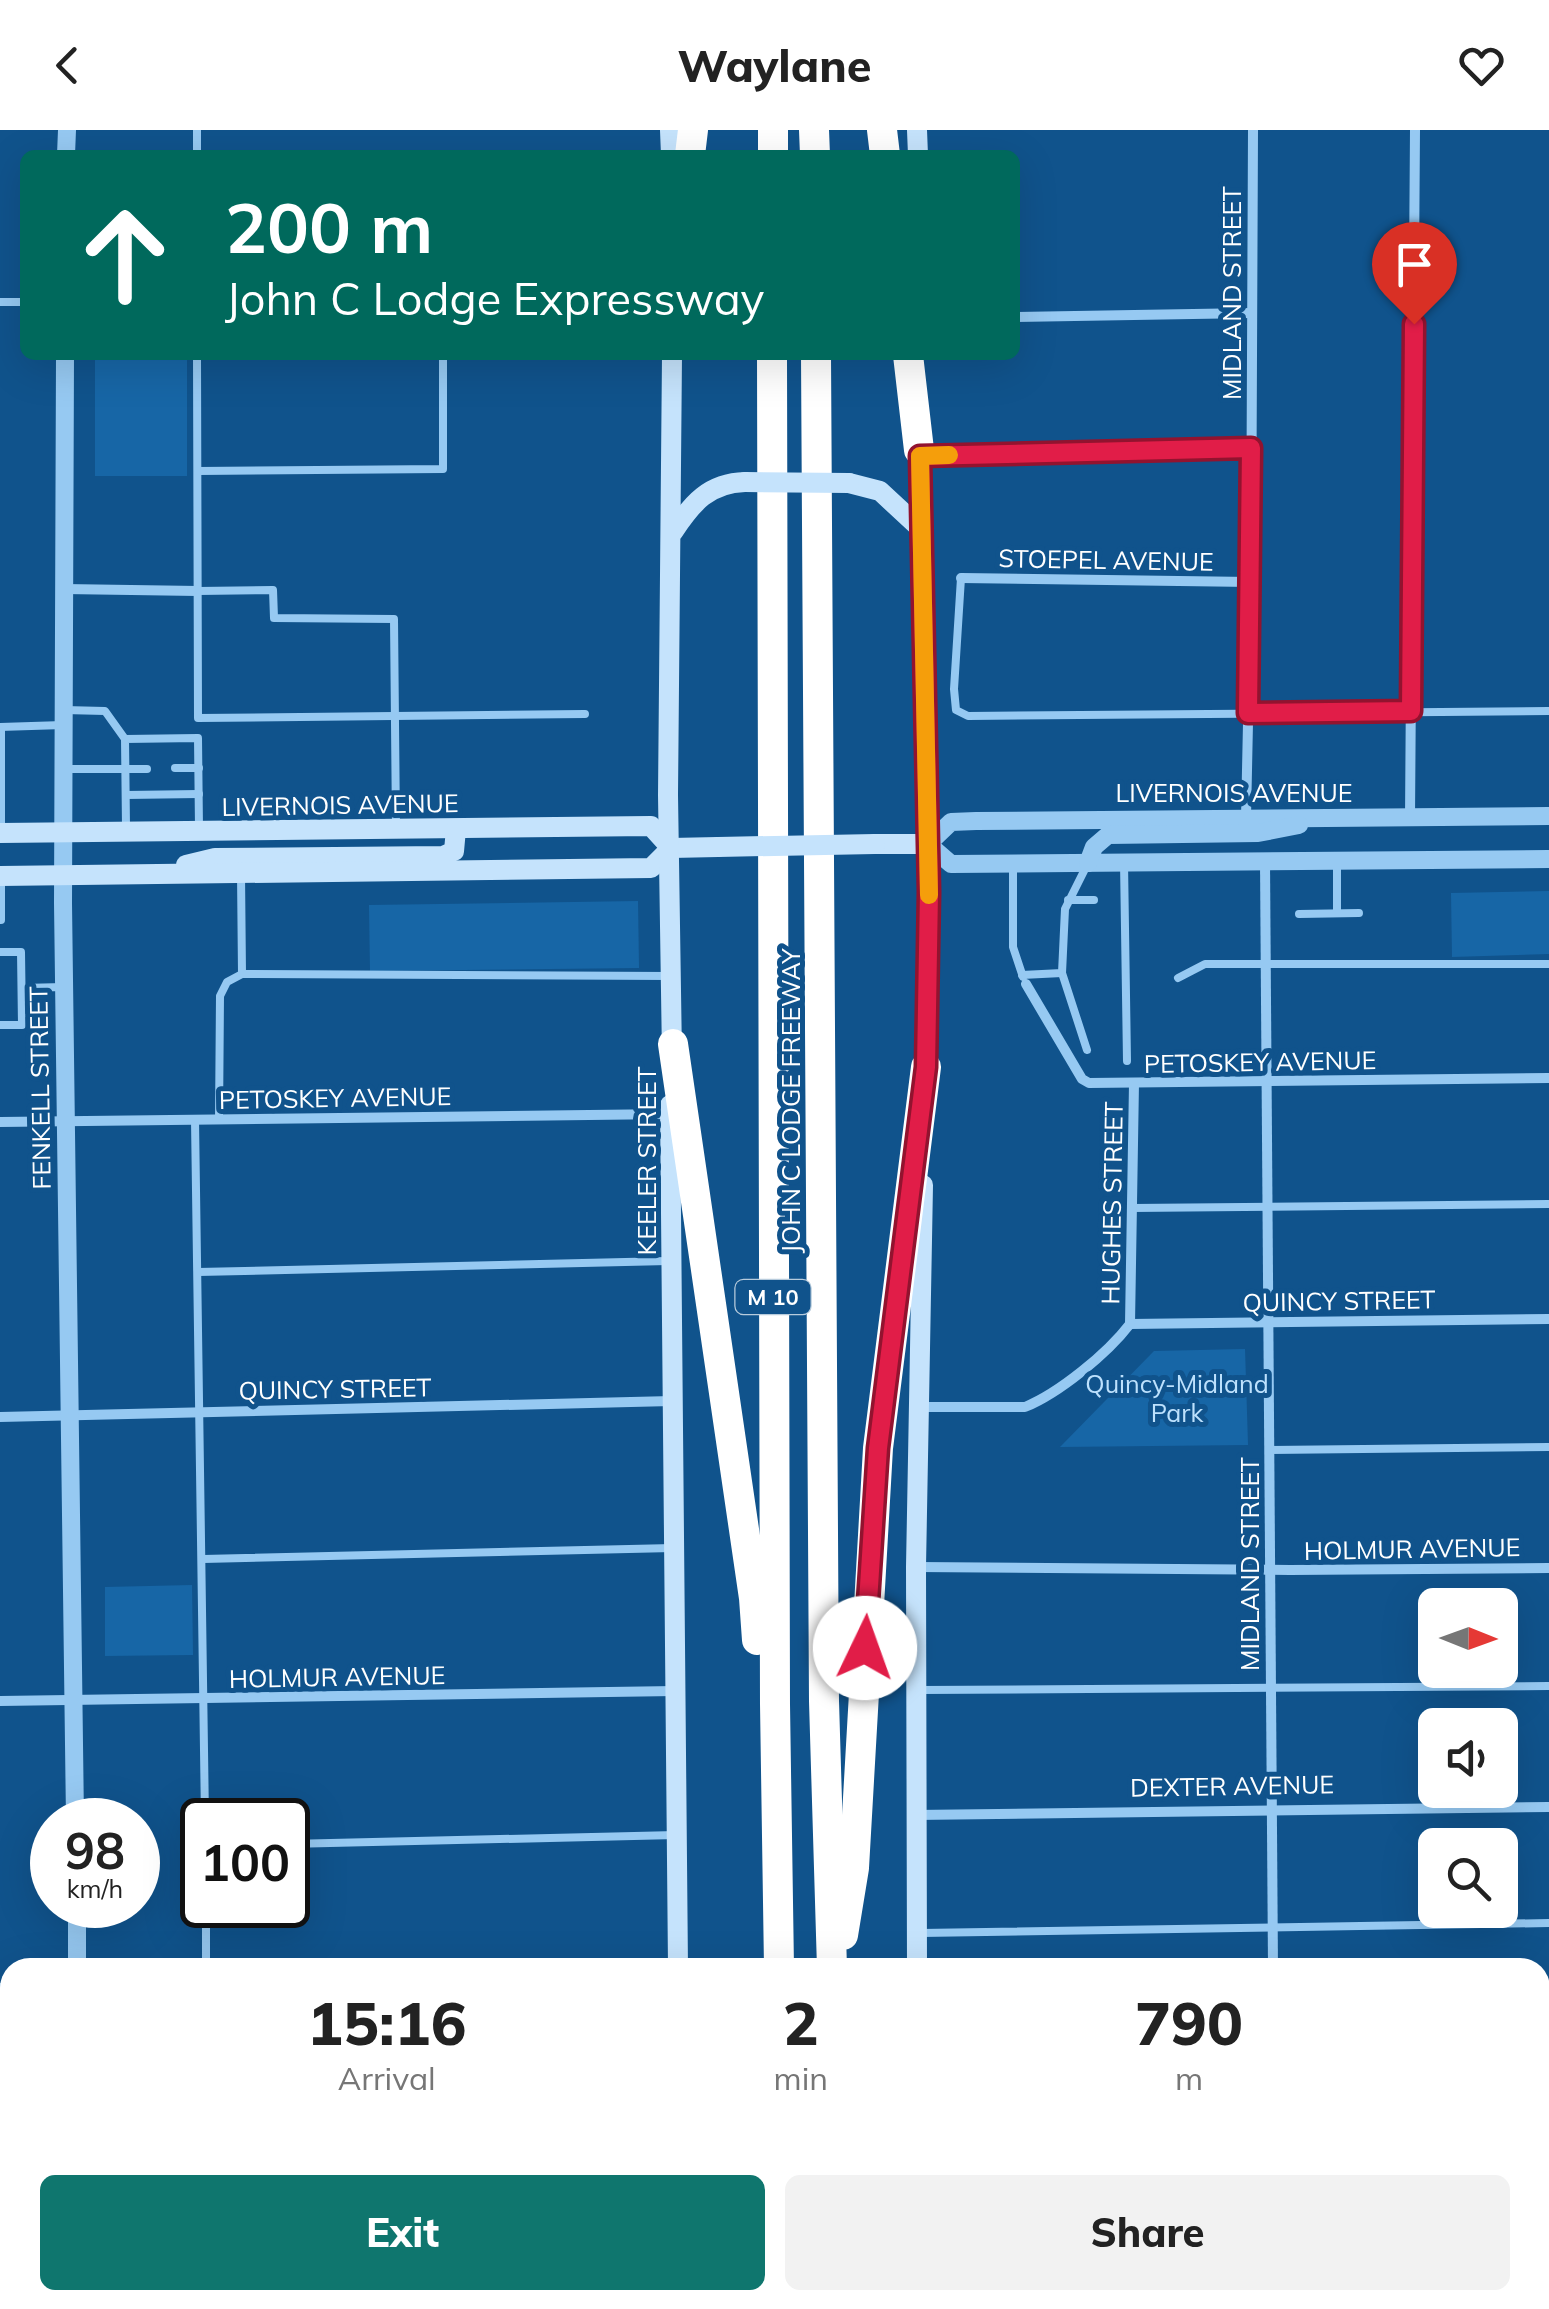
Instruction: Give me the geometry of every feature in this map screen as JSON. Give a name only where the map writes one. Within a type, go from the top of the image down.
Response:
[{"type":"highway","name":"JOHN C LODGE FREEWAY","points":[[772,360],[779,1958]]},
{"type":"highway","name":"JOHN C LODGE FREEWAY","points":[[816,360],[824,1662],[834,1958]]},
{"type":"highway","points":[[909,360],[920,453]]},
{"type":"highway","points":[[672,1044],[754,1598],[762,1712],[777,1812]]},
{"type":"highway","points":[[836,1958],[854,1868],[878,1448],[926,1067]]},
{"type":"main road","name":"KEELER STREET","points":[[672,360],[668,654],[678,1958]]},
{"type":"main road","points":[[917,1958],[916,1567],[928,844],[920,360]]},
{"type":"main road","points":[[672,533],[699,498],[713,488],[744,482],[849,483],[880,491],[922,530]]},
{"type":"main road","name":"LIVERNOIS AVENUE","points":[[1,833],[651,826],[671,848]]},
{"type":"main road","points":[[141,874],[214,858],[443,856],[454,851],[456,828]]},
{"type":"main road","name":"LIVERNOIS AVENUE","points":[[0,876],[650,868],[671,848],[928,844]]},
{"type":"street","name":"MIDLAND STREET","points":[[1246,817],[1253,130]]},
{"type":"street","points":[[1410,818],[1415,130]]},
{"type":"street","points":[[1020,316],[1252,314]]},
{"type":"street","name":"FENKELL STREET","points":[[65,360],[63,875],[75,1798]]},
{"type":"street","name":"STOEPEL AVENUE","points":[[961,578],[1251,582]]},
{"type":"street","points":[[64,589],[198,590]]},
{"type":"street","name":"LIVERNOIS AVENUE","points":[[1549,816],[951,822],[928,844],[951,864],[1549,857]]},
{"type":"street","points":[[1088,863],[1094,847],[1108,835],[1258,833],[1334,818]]},
{"type":"street","name":"MIDLAND STREET","points":[[1265,861],[1273,1958]]},
{"type":"street","name":"PETOSKEY AVENUE","points":[[1024,980],[1082,1080],[1089,1083],[1549,1078]]},
{"type":"street","name":"HUGHES STREET","points":[[1130,1324],[1134,1083]]},
{"type":"street","name":"PETOSKEY AVENUE","points":[[0,1122],[670,1114]]},
{"type":"street","name":"QUINCY STREET","points":[[1130,1324],[1549,1319]]},
{"type":"street","points":[[919,1407],[1025,1407],[1091,1362],[1130,1324]]},
{"type":"street","name":"QUINCY STREET","points":[[0,1418],[672,1401]]},
{"type":"street","name":"HOLMUR AVENUE","points":[[916,1567],[1549,1568]]},
{"type":"street","name":"HOLMUR AVENUE","points":[[0,1701],[675,1692]]},
{"type":"street","name":"DEXTER AVENUE","points":[[915,1815],[1549,1807]]},
{"type":"street","points":[[77,1928],[78,1958]]},
{"type":"lane","points":[[197,360],[198,718],[586,714]]},
{"type":"lane","points":[[198,471],[442,469],[443,360]]},
{"type":"lane","points":[[920,453],[1251,448]]},
{"type":"lane","points":[[961,578],[954,689],[956,710],[968,716],[1549,710]]},
{"type":"lane","points":[[198,590],[274,590],[274,618],[394,620],[396,829]]},
{"type":"lane","points":[[1,833],[1,727],[105,712],[125,739],[126,832]]},
{"type":"lane","points":[[125,739],[198,738],[199,831]]},
{"type":"lane","points":[[63,768],[147,768]]},
{"type":"lane","points":[[176,768],[198,768]]},
{"type":"lane","points":[[126,795],[199,794]]},
{"type":"lane","points":[[1337,860],[1337,913]]},
{"type":"lane","points":[[1124,862],[1127,1062]]},
{"type":"lane","points":[[1013,863],[1013,947],[1024,980],[1062,974]]},
{"type":"lane","points":[[1088,863],[1064,904],[1062,946],[1062,974],[1088,1050]]},
{"type":"lane","points":[[241,874],[242,974]]},
{"type":"lane","points":[[0,876],[2,920]]},
{"type":"lane","points":[[1064,904],[1094,900]]},
{"type":"lane","points":[[1013,905],[1026,906]]},
{"type":"lane","points":[[1298,914],[1359,913]]},
{"type":"lane","points":[[1049,925],[1063,924]]},
{"type":"lane","points":[[1013,926],[1026,925]]},
{"type":"lane","points":[[1049,946],[1062,946]]},
{"type":"lane","points":[[1013,947],[1026,947]]},
{"type":"lane","points":[[0,1025],[22,1026],[21,952],[2,949]]},
{"type":"lane","points":[[1178,978],[1206,964],[1549,964]]},
{"type":"lane","points":[[218,1120],[220,996],[226,982],[242,974],[672,976]]},
{"type":"lane","points":[[22,988],[64,987]]},
{"type":"lane","points":[[1060,1041],[1080,1027]]},
{"type":"lane","points":[[196,1120],[205,1798]]},
{"type":"lane","points":[[1132,1208],[1549,1204]]},
{"type":"lane","points":[[198,1272],[671,1260]]},
{"type":"lane","points":[[1267,1450],[1549,1447]]},
{"type":"lane","points":[[202,1559],[673,1548]]},
{"type":"lane","points":[[915,1690],[1549,1686]]},
{"type":"lane","points":[[310,1843],[676,1835]]},
{"type":"lane","points":[[916,1933],[1549,1923]]},
{"type":"lane","points":[[206,1928],[206,1958]]},
{"type":"green space","points":[[95,360],[187,360],[187,476],[95,476]]},
{"type":"green space","points":[[1549,891],[1549,954],[1452,957],[1451,893]]},
{"type":"green space","points":[[638,901],[639,968],[370,971],[369,905]]},
{"type":"green space","name":"Quincy-Midland Park","points":[[1245,1349],[1248,1445],[1060,1447],[1154,1351]]},
{"type":"green space","points":[[192,1585],[193,1655],[105,1656],[105,1587]]},
{"type":"slow traffic","points":[[929,895],[920,456],[949,455]]},
{"type":"route","points":[[865,1648],[878,1448],[926,1067],[929,892],[920,456],[1251,448],[1248,713],[1411,711],[1414,324]]}]
